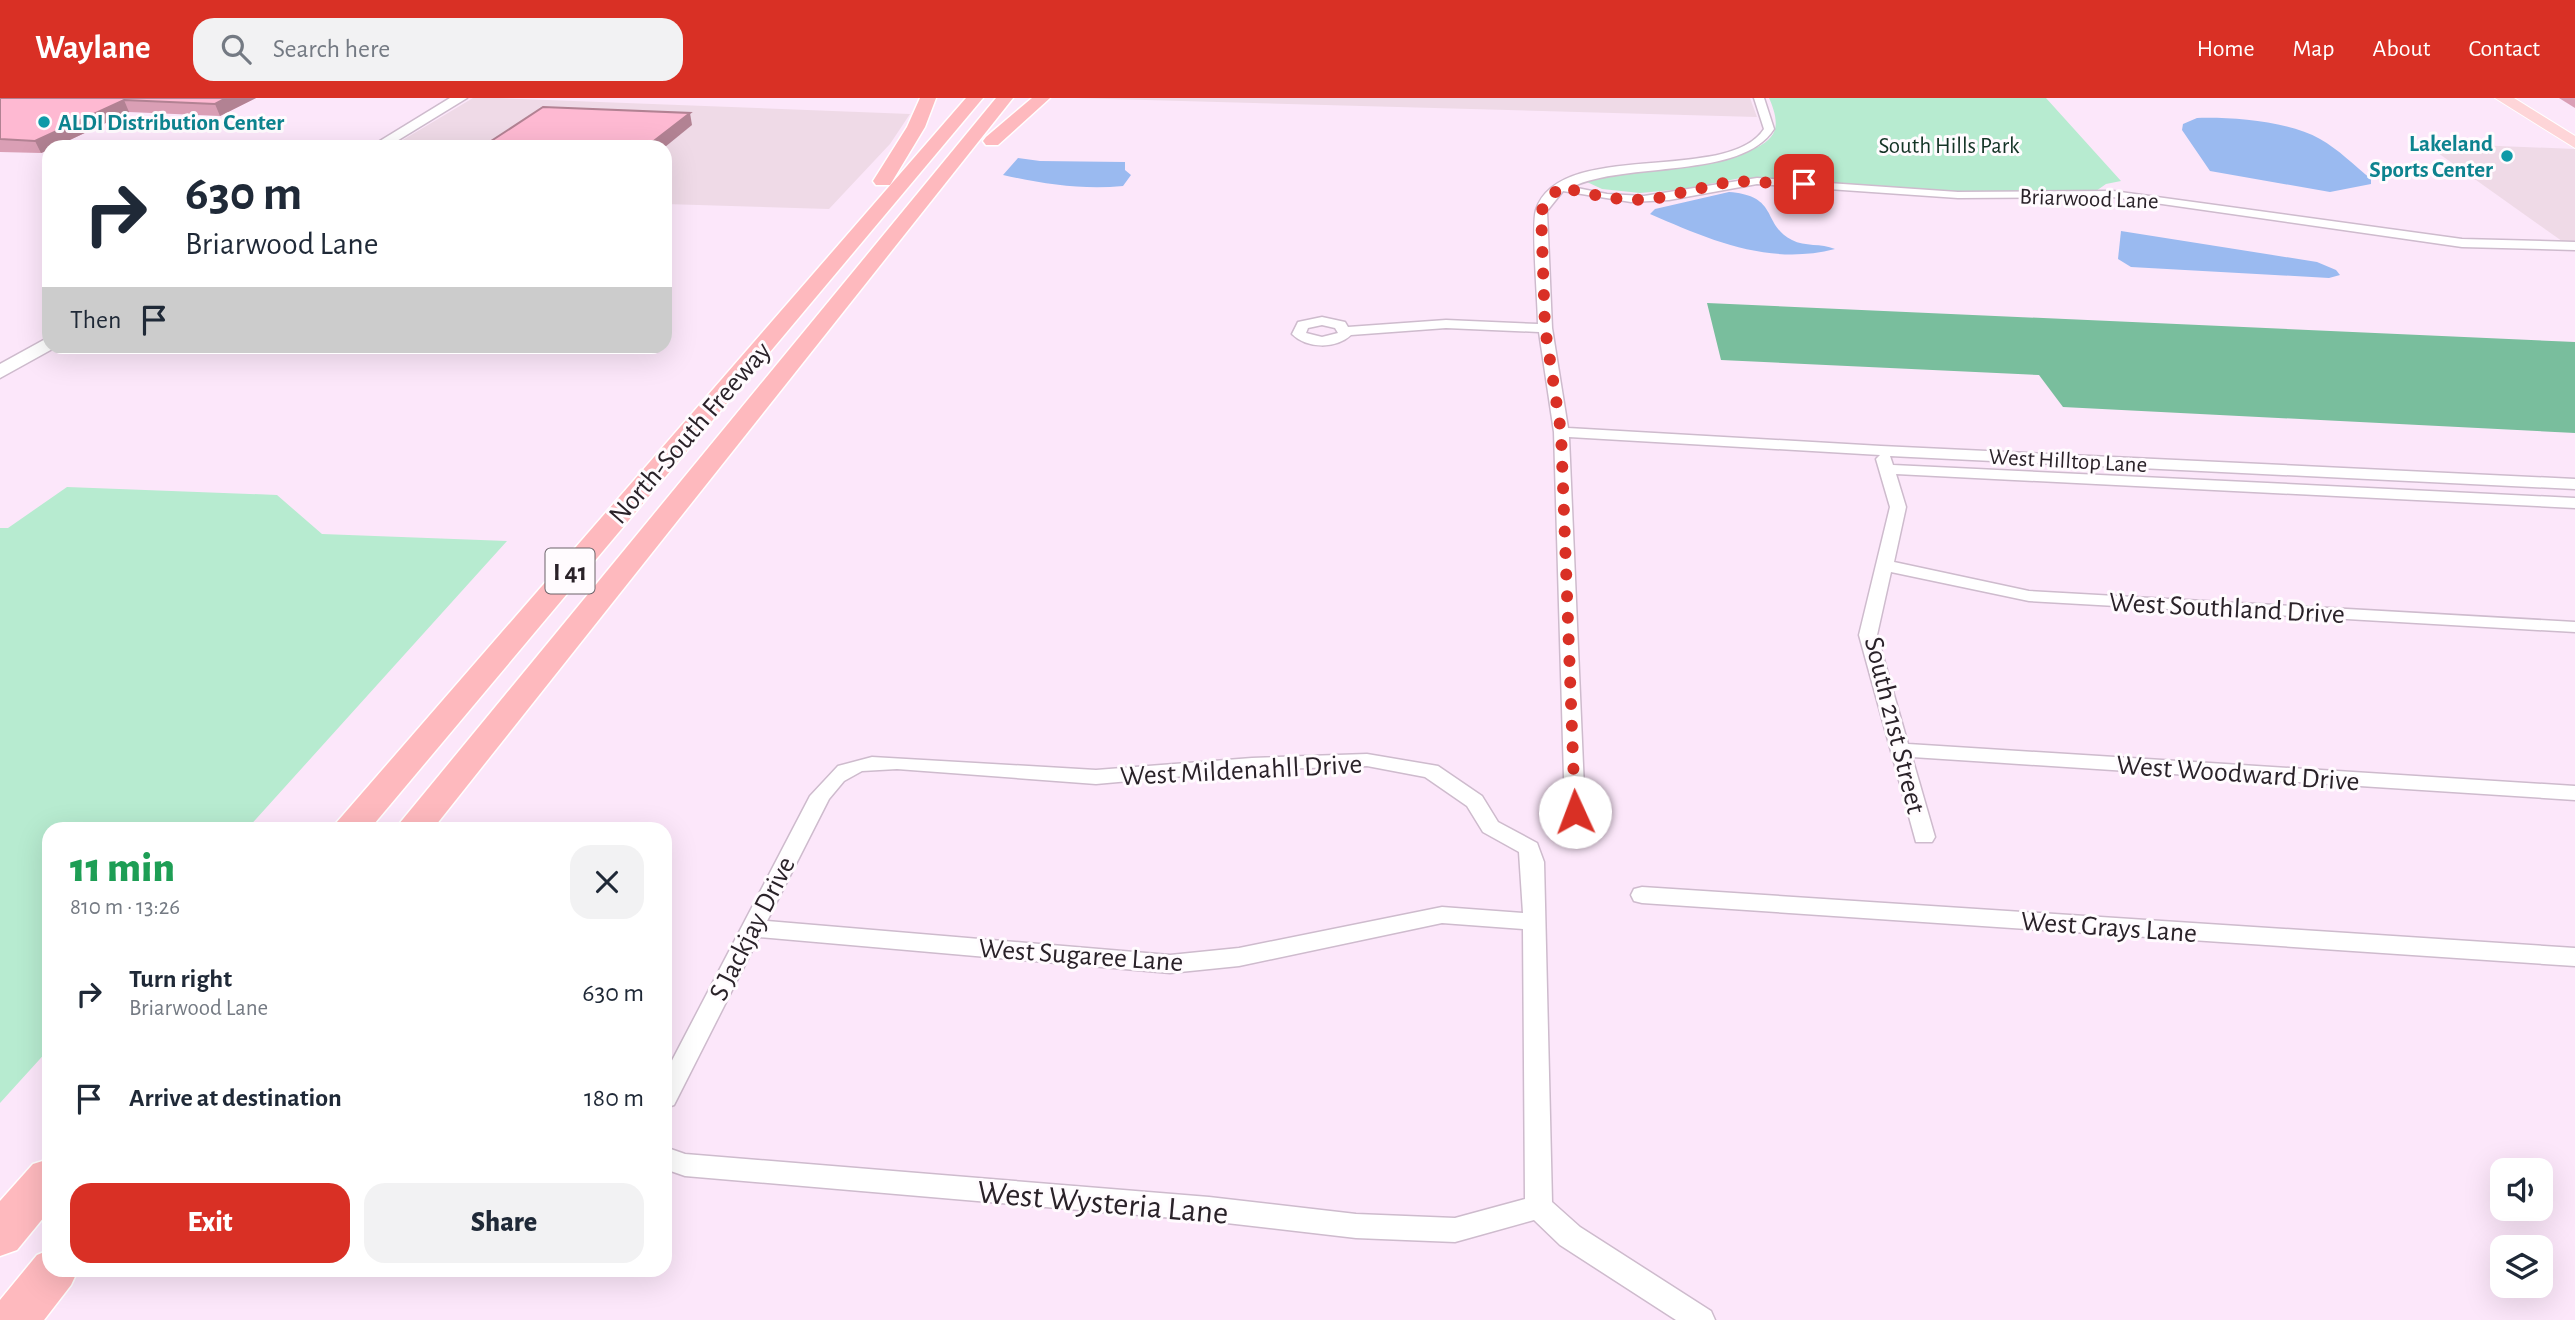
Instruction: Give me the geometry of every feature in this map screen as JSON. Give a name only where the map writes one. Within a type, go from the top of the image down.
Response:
[{"type":"highway","points":[[792,312],[890,172],[916,127],[928,98]]},
{"type":"highway","points":[[916,127],[940,98]]},
{"type":"highway","name":"North-South Freeway","points":[[355,822],[975,98]]},
{"type":"highway","name":"North-South Freeway","points":[[418,822],[1005,98]]},
{"type":"highway","points":[[896,232],[945,191],[995,138],[1042,98]]},
{"type":"highway","points":[[0,1236],[42,1186]]},
{"type":"highway","points":[[14,1320],[48,1277]]},
{"type":"main road","points":[[2531,98],[2575,125]]},
{"type":"main road","points":[[2509,102],[2557,114]]},
{"type":"main road","points":[[2509,102],[2575,144]]},
{"type":"street","points":[[389,140],[460,98]]},
{"type":"street","points":[[1575,812],[1561,432],[1545,328],[1541,211],[1563,185],[1602,172],[1698,161],[1747,148],[1762,140],[1769,129],[1759,98]]},
{"type":"street","name":"Briarwood Lane","points":[[1563,185],[1609,198],[1636,200],[1732,181],[1958,195],[2113,194],[2462,243],[2575,249]]},
{"type":"street","points":[[1345,331],[1446,324],[1545,328]]},
{"type":"street","points":[[3,369],[42,347]]},
{"type":"street","name":"West Hilltop Lane","points":[[1561,432],[1881,451],[2575,484]]},
{"type":"street","name":"South 21st Street","points":[[1881,451],[1898,507],[1882,565],[1868,635],[1924,837]]},
{"type":"street","name":"West Hilltop Lane","points":[[1888,469],[2575,503]]},
{"type":"street","name":"West Southland Drive","points":[[1882,565],[2029,596],[2575,627]]},
{"type":"street","name":"West Woodward Drive","points":[[1901,750],[2575,793]]},
{"type":"street","name":"West Mildenahll Drive","points":[[848,766],[866,762],[897,763],[1096,778],[1252,764],[1356,760],[1431,771],[1475,801],[1490,827],[1529,848],[1533,862],[1533,922]]},
{"type":"street","name":"S Jackjay Drive","points":[[672,1084],[820,796],[848,766]]},
{"type":"street","name":"West Grays Lane","points":[[1642,895],[2575,957]]},
{"type":"street","name":"West Sugaree Lane","points":[[751,928],[1170,964],[1239,957],[1442,915],[1533,922]]},
{"type":"street","points":[[1533,922],[1539,1207],[1570,1236],[1701,1320]]},
{"type":"street","name":"West Wysteria Lane","points":[[672,1160],[685,1165],[1209,1209],[1356,1226],[1455,1230],[1539,1207]]},
{"type":"shaded area","points":[[473,98],[910,114],[890,144],[829,209],[672,204],[672,140],[403,140]]},
{"type":"shaded area","points":[[1074,98],[1750,98],[1757,117]]},
{"type":"shaded area","points":[[2424,143],[2575,149],[2575,244],[2566,244]]},
{"type":"green space","name":"South Hills Park","points":[[1769,98],[2046,98],[2121,181],[2106,184],[2096,191],[1971,193],[1741,178],[1683,189],[1640,193],[1602,189],[1587,182],[1716,160],[1741,154],[1761,145],[1773,134],[1776,126]]},
{"type":"green space","points":[[1707,303],[2575,342],[2575,433],[2063,407],[2039,375],[1721,360]]},
{"type":"green space","points":[[67,487],[277,495],[322,534],[507,541],[253,822],[42,822],[42,1057],[0,1103],[0,528],[8,528]]},
{"type":"water","points":[[2197,118],[2260,121],[2307,133],[2340,153],[2371,179],[2371,184],[2330,192],[2210,171],[2182,130],[2183,124]]},
{"type":"water","points":[[1018,158],[1040,161],[1125,162],[1125,170],[1131,175],[1123,186],[1078,187],[1003,175]]},
{"type":"water","points":[[1729,192],[1756,199],[1782,234],[1792,240],[1835,249],[1787,254],[1740,248],[1650,214],[1655,209]]},
{"type":"water","points":[[2121,231],[2317,262],[2336,270],[2340,275],[2329,278],[2131,267],[2118,259]]},
{"type":"building","points":[[0,98],[226,98],[215,104],[124,100],[35,141],[0,139]]},
{"type":"building","points":[[543,107],[690,113],[655,140],[493,140]]},
{"type":"place","name":"ALDI Distribution Center","points":[[44,122]]},
{"type":"place","name":"Lakeland Sports Center","points":[[2507,156]]},
{"type":"route","points":[[1575,812],[1561,432],[1545,328],[1541,211],[1559,187],[1609,198],[1636,200],[1658,198],[1732,181],[1804,184]]}]
